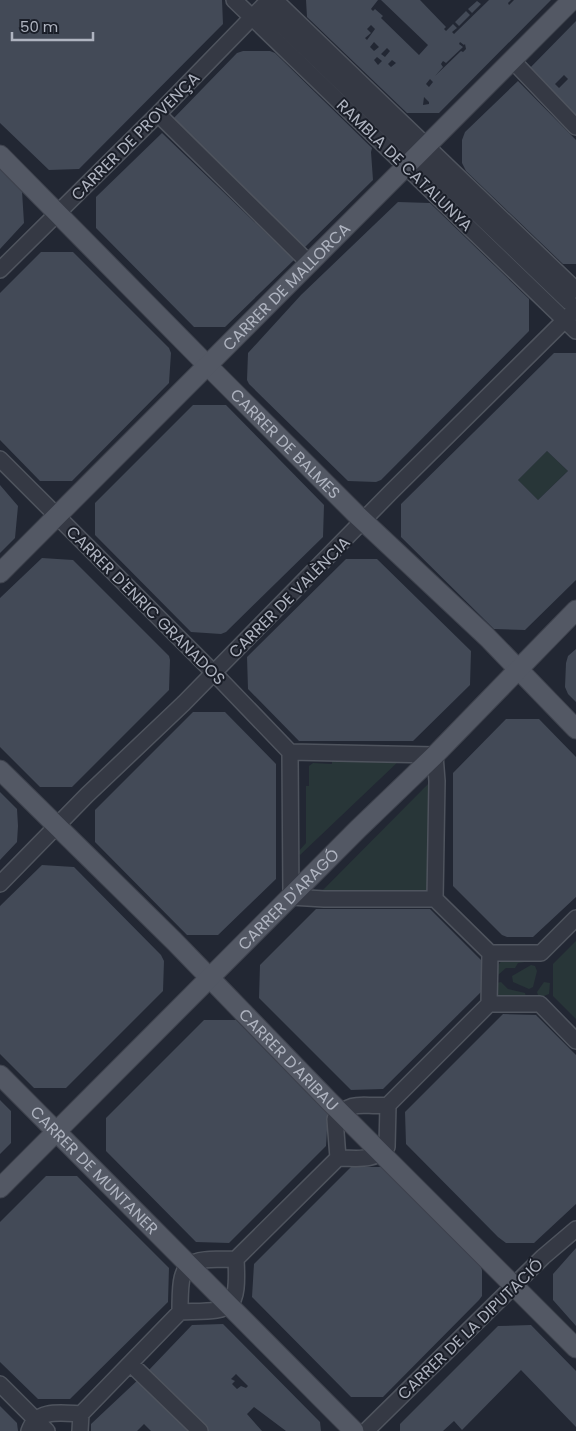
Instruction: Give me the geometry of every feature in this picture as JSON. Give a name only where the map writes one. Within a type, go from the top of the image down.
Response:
[{"type":"main road","name":"CARRER DE MALLORCA","points":[[0,573],[572,0]]},
{"type":"main road","name":"CARRER DE BALMES","points":[[0,155],[208,366],[364,521],[486,637],[576,729]]},
{"type":"main road","name":"CARRER D'ARAGÓ","points":[[0,1188],[435,755],[576,610]]},
{"type":"main road","name":"CARRER D'ARIBAU","points":[[0,770],[210,978],[341,1113],[576,1348]]},
{"type":"main road","name":"CARRER DE MUNTANER","points":[[0,1075],[354,1431]]},
{"type":"street","name":"RAMBLA DE CATALUNYA","points":[[234,0],[417,156],[574,300]]},
{"type":"street","name":"RAMBLA DE CATALUNYA","points":[[270,4],[417,156],[576,331]]},
{"type":"street","name":"CARRER DE PROVENÇA","points":[[0,270],[158,114],[252,17],[270,4]]},
{"type":"street","points":[[512,60],[576,127]]},
{"type":"street","points":[[158,114],[310,264]]},
{"type":"street","name":"CARRER DE VALÈNCIA","points":[[0,884],[214,673],[565,320],[574,300]]},
{"type":"street","name":"CARRER D'ENRIC GRANADOS","points":[[0,459],[214,673],[290,752]]},
{"type":"street","points":[[435,899],[437,781],[435,755],[290,752],[291,897],[324,899],[435,899],[490,953],[541,953],[576,918]]},
{"type":"street","points":[[80,1431],[81,1414],[180,1312],[182,1274],[188,1264],[198,1259],[236,1259],[338,1158],[374,1158],[387,1147],[388,1105],[489,1004],[490,953]]},
{"type":"street","points":[[489,1004],[540,1004],[576,1041]]},
{"type":"street","points":[[338,1158],[336,1119],[341,1113],[352,1105],[388,1105]]},
{"type":"street","name":"CARRER DE LA DIPUTACIÓ","points":[[366,1431],[514,1286],[576,1229]]},
{"type":"street","points":[[180,1312],[222,1311],[230,1306],[236,1296],[236,1259]]},
{"type":"street","points":[[131,1364],[200,1431]]},
{"type":"street","points":[[0,1384],[31,1426],[46,1431]]},
{"type":"street","points":[[31,1426],[51,1413],[81,1414]]},
{"type":"shaded area","points":[[547,451],[568,471],[538,500],[518,480]]},
{"type":"shaded area","points":[[332,758],[401,759],[300,855],[298,852],[306,843],[306,786],[309,786],[309,766],[313,763],[332,764]]},
{"type":"shaded area","points":[[432,780],[432,884],[421,896],[317,896]]},
{"type":"shaded area","points":[[576,941],[576,1019],[553,996],[553,964]]},
{"type":"shaded area","points":[[527,957],[525,962],[518,963],[515,968],[506,968],[498,975],[496,973],[496,968],[503,959]]},
{"type":"shaded area","points":[[531,965],[535,966],[537,971],[533,987],[529,989],[513,982],[512,976]]},
{"type":"shaded area","points":[[501,982],[508,989],[525,993],[526,997],[499,999],[496,994],[496,983]]},
{"type":"shaded area","points":[[544,982],[550,983],[549,994],[539,998],[537,992]]},
{"type":"building","points":[[0,0],[222,0],[223,24],[79,169],[49,170],[0,123]]},
{"type":"building","points":[[306,0],[378,0],[371,9],[373,11],[375,9],[383,16],[381,18],[419,55],[428,45],[381,0],[420,0],[446,27],[444,29],[446,31],[453,24],[457,28],[452,32],[454,34],[489,0],[511,0],[508,3],[509,5],[514,0],[551,0],[439,113],[407,113],[307,17]],"holes":[[[371,25],[375,29],[367,40],[365,38],[371,33],[367,29]],[[374,42],[379,47],[374,51],[370,47]],[[460,42],[465,44],[466,49],[463,52],[461,51],[435,76],[443,67],[441,64],[443,61],[446,63],[463,47],[459,44]],[[387,48],[390,51],[385,57],[381,54]],[[377,57],[382,61],[378,65],[374,60]],[[392,60],[396,63],[391,67],[388,64]],[[430,79],[433,82],[429,87],[426,84]],[[424,97],[429,102],[429,104],[423,105]]]},
{"type":"building","points":[[477,1],[481,4],[472,13],[468,9]]},
{"type":"building","points":[[466,11],[470,15],[459,26],[455,22]]},
{"type":"building","points":[[576,21],[576,121],[526,72]],"holes":[[[564,75],[568,79],[559,88],[555,84]]]},
{"type":"building","points":[[243,51],[270,51],[275,53],[372,148],[373,180],[303,249],[171,121],[237,53]]},
{"type":"building","points":[[518,81],[576,140],[576,264],[563,264],[466,171],[462,163],[462,140],[465,132]]},
{"type":"building","points":[[162,133],[294,260],[225,327],[194,327],[96,228],[96,197]]},
{"type":"building","points":[[0,169],[22,191],[24,223],[0,249]]},
{"type":"building","points":[[398,202],[430,203],[529,299],[529,331],[381,480],[376,482],[348,481],[249,384],[247,380],[248,353],[301,295]]},
{"type":"building","points":[[41,252],[73,252],[169,348],[171,353],[169,383],[72,481],[40,481],[0,440],[0,293]]},
{"type":"building","points":[[554,353],[576,353],[576,580],[525,630],[494,629],[401,537],[401,504]],"holes":[[[547,451],[568,471],[538,500],[518,480]]]},
{"type":"building","points":[[193,405],[226,405],[324,505],[323,537],[226,632],[221,634],[191,632],[95,535],[95,503]]},
{"type":"building","points":[[0,485],[18,506],[15,538],[0,553]]},
{"type":"building","points":[[42,558],[73,560],[169,656],[170,660],[169,690],[72,787],[40,787],[0,747],[0,598]]},
{"type":"building","points":[[346,559],[377,559],[471,651],[470,685],[413,741],[299,741],[248,689],[247,657]]},
{"type":"building","points":[[576,649],[576,702],[568,694],[565,687],[568,656]]},
{"type":"building","points":[[193,712],[225,712],[276,764],[276,879],[218,935],[187,935],[95,842],[95,810]]},
{"type":"building","points":[[506,719],[539,719],[576,757],[576,897],[533,937],[507,937],[502,935],[453,886],[453,773]]},
{"type":"building","points":[[0,792],[17,809],[18,826],[17,842],[0,860]]},
{"type":"building","points":[[42,865],[74,867],[161,955],[164,961],[163,991],[66,1088],[34,1088],[0,1054],[0,906]]},
{"type":"building","points":[[316,909],[430,909],[481,960],[481,992],[383,1089],[351,1090],[259,998],[260,965]]},
{"type":"building","points":[[503,1014],[536,1015],[576,1055],[576,1204],[534,1243],[506,1243],[498,1237],[406,1144],[405,1112]]},
{"type":"building","points":[[204,1020],[236,1020],[328,1114],[326,1146],[229,1243],[196,1242],[106,1151],[106,1118]]},
{"type":"building","points":[[0,1100],[11,1111],[11,1143],[0,1154]]},
{"type":"building","points":[[351,1167],[383,1167],[480,1265],[482,1270],[482,1296],[479,1300],[383,1397],[351,1397],[252,1297],[254,1264]]},
{"type":"building","points":[[46,1176],[77,1176],[169,1268],[168,1302],[70,1399],[38,1399],[0,1362],[0,1222]]},
{"type":"building","points":[[576,1248],[576,1326],[553,1300],[553,1274]]},
{"type":"building","points":[[223,1324],[320,1422],[321,1431],[286,1431],[254,1407],[247,1414],[262,1431],[206,1431],[147,1372],[192,1325]],"holes":[[[236,1374],[248,1386],[246,1388],[241,1386],[237,1389],[232,1384],[235,1381],[231,1379]]]},
{"type":"building","points":[[531,1325],[576,1371],[576,1427],[521,1370],[462,1430],[454,1421],[443,1431],[400,1431],[400,1424],[498,1326]]},
{"type":"building","points":[[140,1378],[194,1431],[151,1431],[144,1424],[137,1431],[91,1431],[91,1424]]},
{"type":"building","points":[[0,1406],[17,1423],[18,1431],[0,1431]]}]
